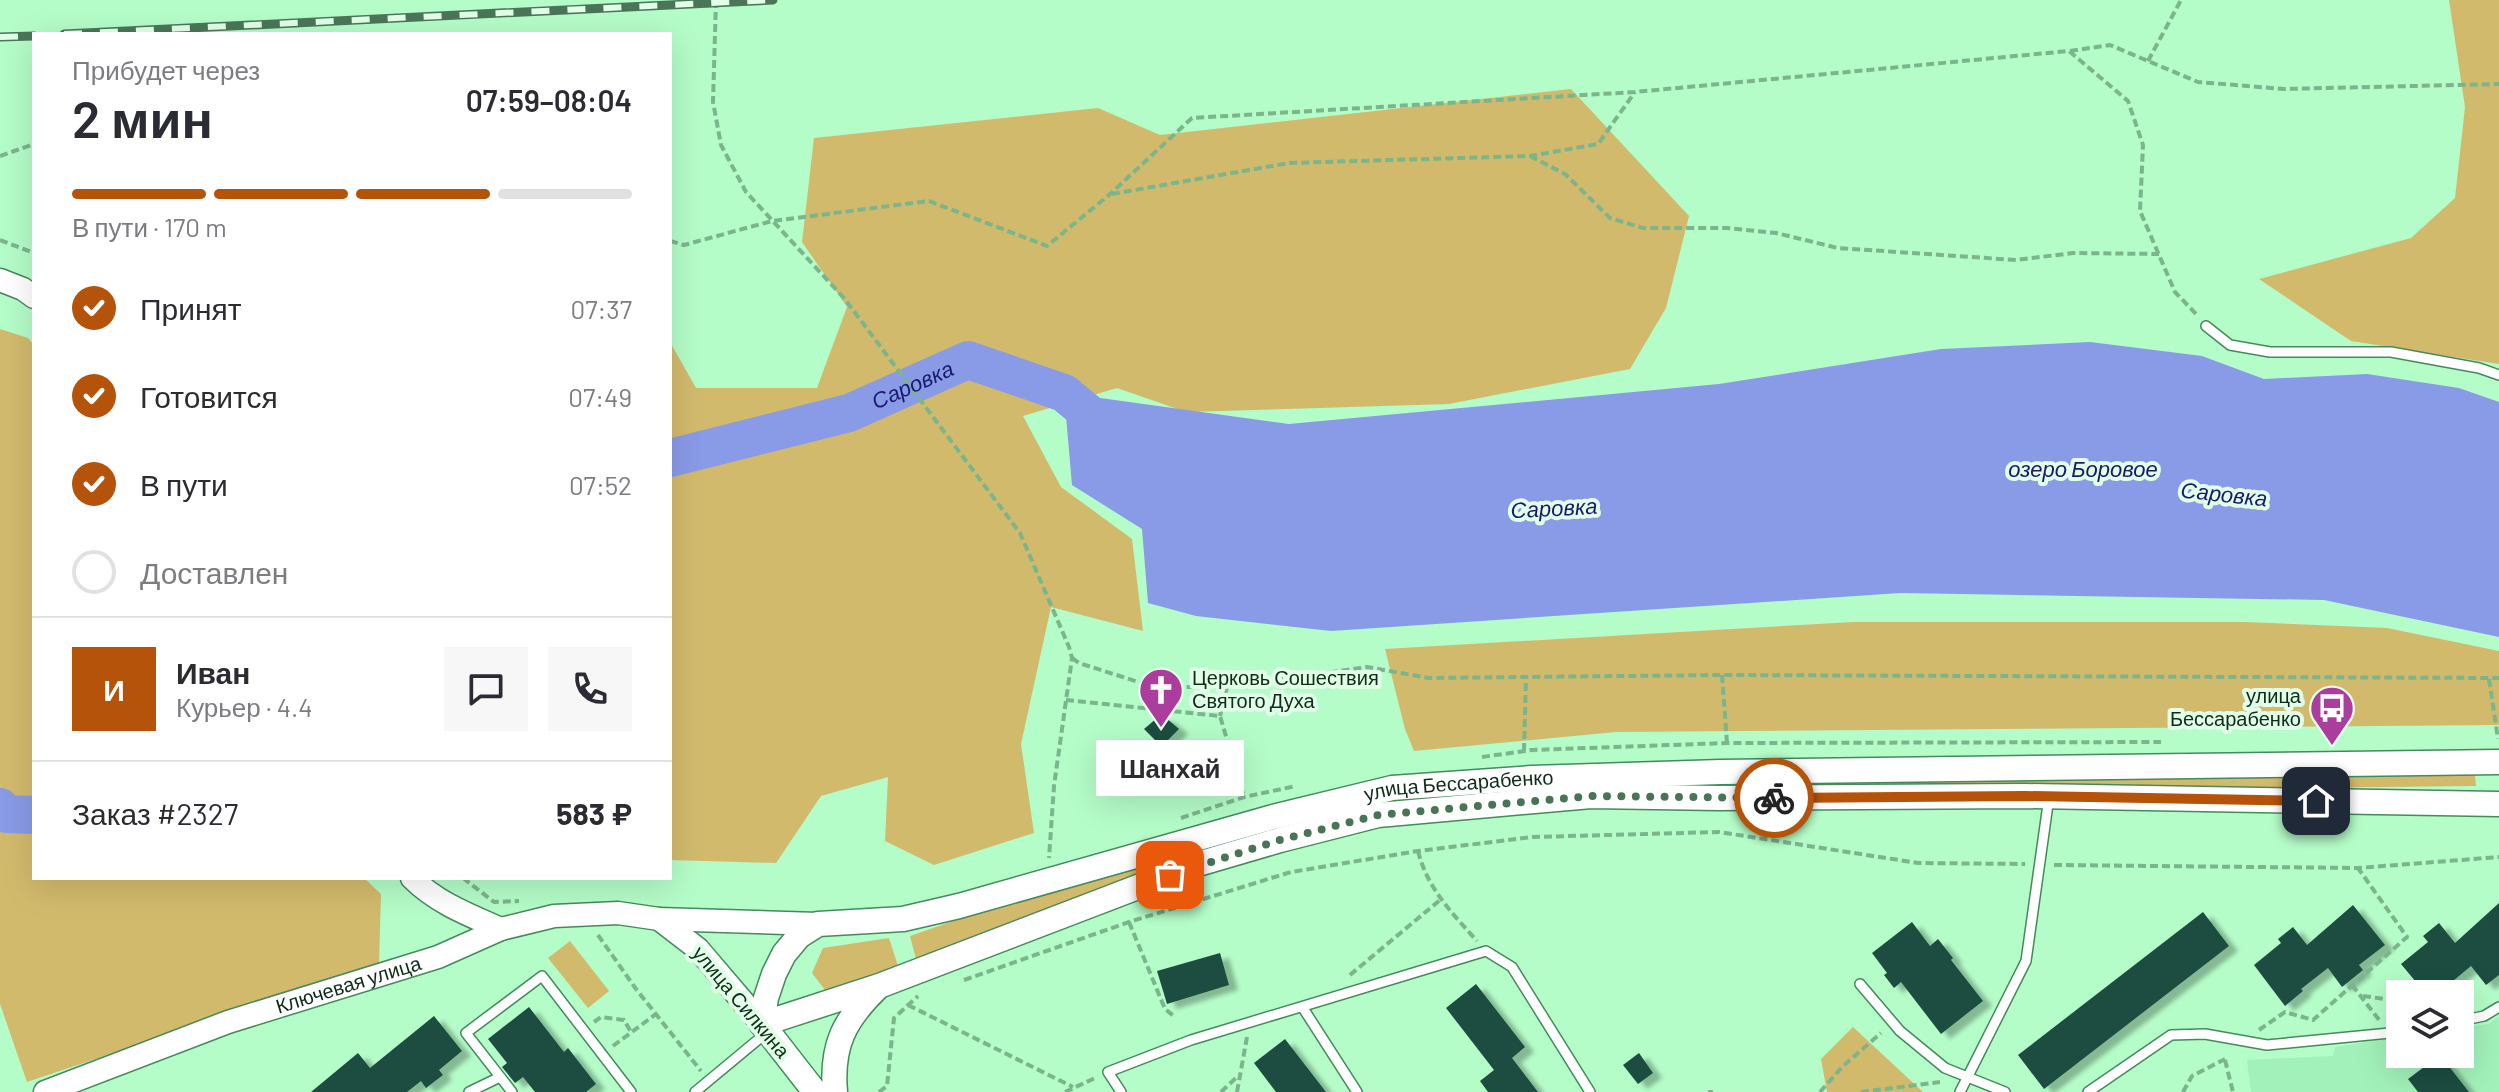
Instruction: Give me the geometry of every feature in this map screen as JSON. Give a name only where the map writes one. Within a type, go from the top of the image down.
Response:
[{"type":"main road","name":"улица Бессарабенко","points":[[818,924],[903,919],[959,906],[1273,817],[1392,788],[1532,778],[1721,772],[2499,762]]},
{"type":"main road","name":"улица Бессарабенко","points":[[765,1028],[1198,864],[1378,815],[1591,796],[2049,796],[2499,804]]},
{"type":"main road","points":[[765,1028],[766,998],[784,954],[799,936],[818,924]]},
{"type":"main road","name":"улица Бессарабенко","points":[[835,1092],[838,1041],[856,1009],[879,986]]},
{"type":"main road","name":"улица Силкина","points":[[765,1028],[815,1092]]},
{"type":"street","points":[[0,280],[32,296]]},
{"type":"street","points":[[1719,798],[1721,772]]},
{"type":"street","points":[[414,880],[456,909],[501,929]]},
{"type":"street","name":"Ключевая улица","points":[[45,1092],[93,1078],[228,1022],[438,957],[501,929],[554,916],[585,913],[618,913],[659,919]]},
{"type":"street","name":"улица Бессарабенко","points":[[659,919],[818,924]]},
{"type":"street","name":"улица Силкина","points":[[659,919],[698,949],[765,1028]]},
{"type":"lane","points":[[2206,326],[2230,345],[2270,352],[2391,352],[2479,368],[2499,375]]},
{"type":"lane","points":[[1960,1092],[2026,961],[2049,796]]},
{"type":"lane","points":[[1121,1092],[1108,1072],[1191,1040],[1486,951],[1512,967],[1590,1092]]},
{"type":"lane","points":[[512,1092],[466,1033],[542,976],[631,1092]]},
{"type":"lane","points":[[1860,984],[1893,1022],[1945,1068],[2005,1092]]},
{"type":"lane","points":[[2474,1018],[2499,1007]]},
{"type":"lane","points":[[1303,1008],[1357,1092]]},
{"type":"lane","points":[[695,1092],[765,1028]]},
{"type":"lane","points":[[2088,1092],[2171,1035],[2205,1034],[2267,1045],[2386,1033]]},
{"type":"lane","points":[[469,1092],[500,1077]]},
{"type":"path","points":[[716,0],[713,102],[721,145],[746,192],[844,298],[1020,533],[1072,658],[1054,786],[1049,865]]},
{"type":"path","points":[[2148,61],[2181,0]]},
{"type":"path","points":[[672,242],[684,245],[772,221],[929,201],[1047,246],[1109,195],[1192,118],[1635,92],[2110,45],[2198,82],[2284,89],[2499,84]]},
{"type":"path","points":[[2069,51],[2128,101],[2143,145],[2140,211],[2175,292],[2206,326]]},
{"type":"path","points":[[1109,195],[1289,163],[1530,156],[1598,144],[1635,92]]},
{"type":"path","points":[[0,156],[32,145]]},
{"type":"path","points":[[1530,156],[1565,174],[1610,218],[1643,228],[1727,228],[1776,233],[1838,248],[2016,260],[2073,253],[2159,254]]},
{"type":"path","points":[[0,240],[32,252]]},
{"type":"path","points":[[1072,658],[1154,687],[1227,687],[1367,667],[1429,678],[1722,675],[2499,678]]},
{"type":"path","points":[[1722,675],[1727,743]]},
{"type":"path","points":[[1524,751],[1526,677]]},
{"type":"path","points":[[2489,679],[2498,741]]},
{"type":"path","points":[[1227,687],[1220,716],[1244,797]]},
{"type":"path","points":[[1066,700],[1220,716]]},
{"type":"path","points":[[963,980],[1129,922],[1291,872],[1418,851],[1533,837],[1719,832],[1918,863],[2358,868],[2499,857]]},
{"type":"path","points":[[1418,851],[1422,868],[1440,900],[1486,951]]},
{"type":"path","points":[[2243,1041],[2285,1012],[2313,1020],[2407,937],[2358,868]]},
{"type":"path","points":[[466,880],[494,902],[522,901]]},
{"type":"path","points":[[1338,984],[1440,900]]},
{"type":"path","points":[[1129,922],[1165,1009],[1175,1017]]},
{"type":"path","points":[[2352,985],[2383,1026]]},
{"type":"path","points":[[891,1092],[887,1086],[894,1018],[917,996]]},
{"type":"path","points":[[2360,996],[2386,999]]},
{"type":"path","points":[[908,1005],[1073,1087]]},
{"type":"path","points":[[602,1053],[656,1014]]},
{"type":"path","points":[[584,1030],[601,1017],[624,1020],[631,1032]]},
{"type":"path","points":[[1820,1092],[1843,1066],[1893,1022]]},
{"type":"path","points":[[1237,1092],[1250,1023]]},
{"type":"path","points":[[2183,1092],[2192,1076],[2225,1059],[2233,1092]]},
{"type":"path","points":[[1065,1092],[1108,1072]]},
{"type":"path","points":[[1221,1092],[1239,1076]]},
{"type":"path","points":[[1861,1092],[1950,1080]]},
{"type":"path","points":[[879,1092],[887,1086]]},
{"type":"shaded area","points":[[2449,0],[2499,0],[2499,364],[2351,341],[2259,279],[2411,238],[2455,198],[2465,107]]},
{"type":"shaded area","points":[[1571,89],[1689,216],[1666,308],[1630,369],[1449,404],[1186,412],[1117,388],[1023,416],[1061,487],[1132,539],[1143,631],[1051,607],[1021,744],[1034,833],[934,865],[885,841],[888,777],[821,796],[776,863],[672,860],[672,346],[696,388],[817,388],[847,307],[802,242],[814,138],[1098,108],[1160,135]]},
{"type":"shaded area","points":[[0,329],[28,338],[32,343],[32,880],[366,880],[381,894],[379,964],[27,1082],[0,1004]]},
{"type":"shaded area","points":[[1853,622],[2245,622],[2387,628],[2499,651],[2499,725],[1616,732],[1414,751],[1405,729],[1385,649]]},
{"type":"shaded area","points":[[2475,775],[2476,786],[1732,794],[1731,783],[1795,780]]},
{"type":"shaded area","points":[[1267,825],[1270,834],[917,963],[910,936],[999,905]]},
{"type":"shaded area","points":[[889,938],[899,969],[825,990],[812,973],[823,948]]},
{"type":"shaded area","points":[[570,941],[609,991],[588,1008],[548,958]]},
{"type":"shaded area","points":[[2499,1016],[2499,1092],[2251,1092],[2247,1060],[2333,1056],[2335,1047],[2386,1039],[2386,1068],[2474,1068],[2474,1026],[2489,1024]]},
{"type":"shaded area","points":[[1853,1027],[1923,1092],[1827,1092],[1821,1059]]},
{"type":"water","name":"озеро Боровое","points":[[2090,342],[2202,356],[2264,379],[2367,374],[2459,388],[2499,402],[2499,637],[2324,600],[1900,593],[1331,631],[1196,616],[1148,603],[1142,529],[1072,485],[1064,393],[1289,424],[1719,384],[1941,349]]},
{"type":"building","points":[[1165,717],[1179,729],[1167,741],[1157,742],[1144,729],[1157,718]]},
{"type":"building","points":[[2499,903],[2499,975],[2486,985],[2471,966],[2454,980],[2414,980],[2401,964],[2428,942],[2423,936],[2439,923],[2455,943]]},
{"type":"building","points":[[2353,905],[2385,945],[2359,965],[2363,970],[2342,987],[2328,968],[2285,1006],[2254,965],[2281,943],[2278,939],[2293,927],[2307,945]]},
{"type":"building","points":[[2203,912],[2229,946],[2044,1089],[2018,1055]]},
{"type":"building","points":[[1912,922],[1930,946],[1938,939],[1983,1001],[1941,1034],[1901,982],[1894,988],[1872,953]]},
{"type":"building","points":[[1220,953],[1229,985],[1167,1004],[1157,971]]},
{"type":"building","points":[[1476,984],[1525,1047],[1512,1058],[1538,1092],[1488,1092],[1480,1081],[1494,1070],[1446,1008]]},
{"type":"building","points":[[529,1007],[564,1052],[568,1048],[596,1084],[586,1092],[535,1092],[523,1077],[515,1083],[502,1067],[507,1063],[488,1039]]},
{"type":"building","points":[[434,1016],[462,1051],[439,1070],[443,1075],[426,1088],[421,1081],[407,1092],[311,1092],[358,1053],[370,1068]]},
{"type":"building","points":[[1285,1039],[1326,1092],[1276,1092],[1254,1063]]},
{"type":"building","points":[[1639,1053],[1653,1073],[1638,1084],[1623,1065]]},
{"type":"building","points":[[2423,1068],[2450,1068],[2469,1092],[2418,1092],[2408,1079]]},
{"type":"waterway","name":"Саровка","points":[[672,457],[849,413],[968,360],[1064,393],[1105,427]]},
{"type":"waterway","name":"Саровка","points":[[0,807],[6,814],[32,815]]},
{"type":"railway","points":[[106,32],[773,0]]},
{"type":"railway","points":[[0,37],[32,36]]},
{"type":"way so far","points":[[1170,875],[1280,840],[1378,815],[1591,796],[1774,798]]},
{"type":"place","name":"Церковь Сошествия Святого Духа","points":[[1161,729]]},
{"type":"place","name":"улица Бессарабенко","points":[[2332,747]]},
{"type":"place","name":"Шанхай","points":[[1170,875]]},
{"type":"route","points":[[1774,798],[2025,796],[2316,801]]}]
